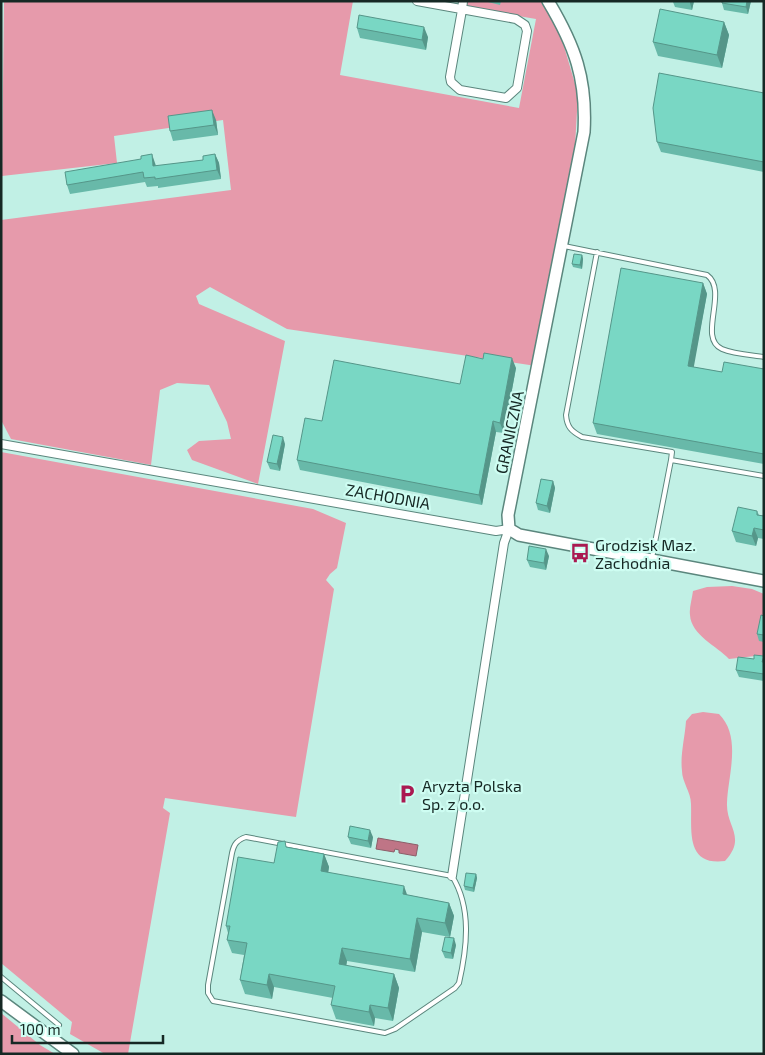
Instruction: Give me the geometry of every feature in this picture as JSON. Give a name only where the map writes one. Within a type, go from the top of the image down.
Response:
[{"type":"street","points":[[417,1],[462,5],[516,20],[527,28],[517,88],[506,98],[460,90],[451,82],[462,5]]},
{"type":"street","name":"GRANICZNA","points":[[452,876],[502,553],[509,529],[508,515],[582,147],[584,99],[576,54],[548,1]]},
{"type":"street","name":"ZACHODNIA","points":[[2,445],[496,531],[509,529],[519,535],[764,581]]},
{"type":"street","points":[[1,1002],[73,1054]]},
{"type":"lane","points":[[563,246],[707,275],[713,279],[716,288],[712,330],[714,342],[721,349],[764,357]]},
{"type":"lane","points":[[597,252],[566,415],[567,425],[572,431],[582,437],[672,452],[651,560]]},
{"type":"lane","points":[[671,460],[764,476]]},
{"type":"lane","points":[[246,837],[452,876],[461,896],[466,924],[466,952],[459,983],[449,992],[390,1032],[376,1032],[227,1005],[213,1001],[210,997],[208,986],[232,853],[234,845],[240,839],[246,837]]},
{"type":"lane","points":[[1,977],[59,1025]]},
{"type":"shaded area","points":[[4,1],[353,1],[340,75],[519,108],[536,19],[466,7],[467,1],[542,1],[561,36],[578,94],[575,146],[536,366],[287,329],[210,287],[196,296],[199,304],[285,341],[258,484],[192,460],[187,450],[199,441],[231,439],[227,422],[209,385],[177,383],[160,390],[151,465],[11,439],[1,420],[1,220],[231,190],[223,120],[114,136],[117,163],[2,176]]},
{"type":"shaded area","points":[[1,452],[313,509],[346,523],[337,568],[326,580],[334,589],[296,817],[165,798],[163,808],[170,813],[128,1054],[105,1054],[70,1034],[72,1022],[1,963]]},
{"type":"shaded area","points":[[732,586],[752,589],[764,594],[764,655],[729,659],[705,640],[691,622],[690,609],[693,591],[707,587]]},
{"type":"shaded area","points":[[703,712],[719,714],[726,723],[732,745],[727,803],[729,819],[735,838],[731,853],[725,861],[712,861],[703,858],[693,844],[691,800],[682,775],[686,721],[692,714]]},
{"type":"shaded area","points":[[378,838],[418,845],[416,856],[399,853],[399,850],[395,849],[394,852],[376,849]]},
{"type":"shaded area","points":[[1,1013],[40,1045],[55,1054],[1,1054]]},
{"type":"building","points":[[722,1],[747,1],[746,7],[722,3]]},
{"type":"building","points":[[660,9],[724,22],[717,55],[653,42]]},
{"type":"building","points":[[359,15],[424,27],[422,40],[357,28]]},
{"type":"building","points":[[659,73],[764,93],[764,162],[657,142],[653,108]]},
{"type":"building","points":[[212,110],[214,125],[170,131],[168,116]]},
{"type":"building","points":[[152,154],[153,166],[203,160],[203,156],[215,154],[217,170],[155,179],[155,177],[144,178],[143,172],[67,185],[65,172],[141,159],[141,156]]},
{"type":"building","points":[[574,254],[582,255],[580,265],[572,264]]},
{"type":"building","points":[[621,268],[703,283],[688,366],[722,372],[724,362],[764,369],[764,454],[593,423]]},
{"type":"building","points":[[484,353],[512,358],[500,423],[493,421],[479,495],[297,460],[305,418],[322,421],[334,360],[460,384],[466,355],[483,359]]},
{"type":"building","points":[[273,435],[283,437],[277,464],[267,462]]},
{"type":"building","points":[[541,479],[553,481],[547,506],[536,503]]},
{"type":"building","points":[[738,507],[757,511],[757,515],[764,516],[764,530],[754,528],[752,536],[732,531]]},
{"type":"building","points":[[529,546],[546,549],[544,563],[527,560]]},
{"type":"building","points":[[761,615],[764,616],[764,635],[757,634]]},
{"type":"building","points":[[754,655],[764,656],[762,662],[764,662],[764,674],[736,670],[738,657],[754,659]]},
{"type":"building","points":[[350,826],[370,830],[368,841],[348,837]]},
{"type":"building","points":[[285,841],[286,847],[324,854],[321,871],[404,886],[403,894],[449,903],[445,923],[417,918],[410,959],[342,948],[339,964],[394,974],[388,1008],[370,1005],[369,1012],[331,1005],[335,986],[269,974],[267,985],[240,980],[247,943],[227,940],[230,926],[226,926],[238,857],[274,863],[278,842]]},
{"type":"building","points":[[466,873],[476,874],[473,888],[464,886]]},
{"type":"building","points":[[445,937],[454,938],[451,953],[442,951]]},
{"type":"place","name":"Grodzisk Maz. Zachodnia","points":[[580,553]]},
{"type":"place","name":"Aryzta Polska Sp. z o.o.","points":[[407,794]]}]
